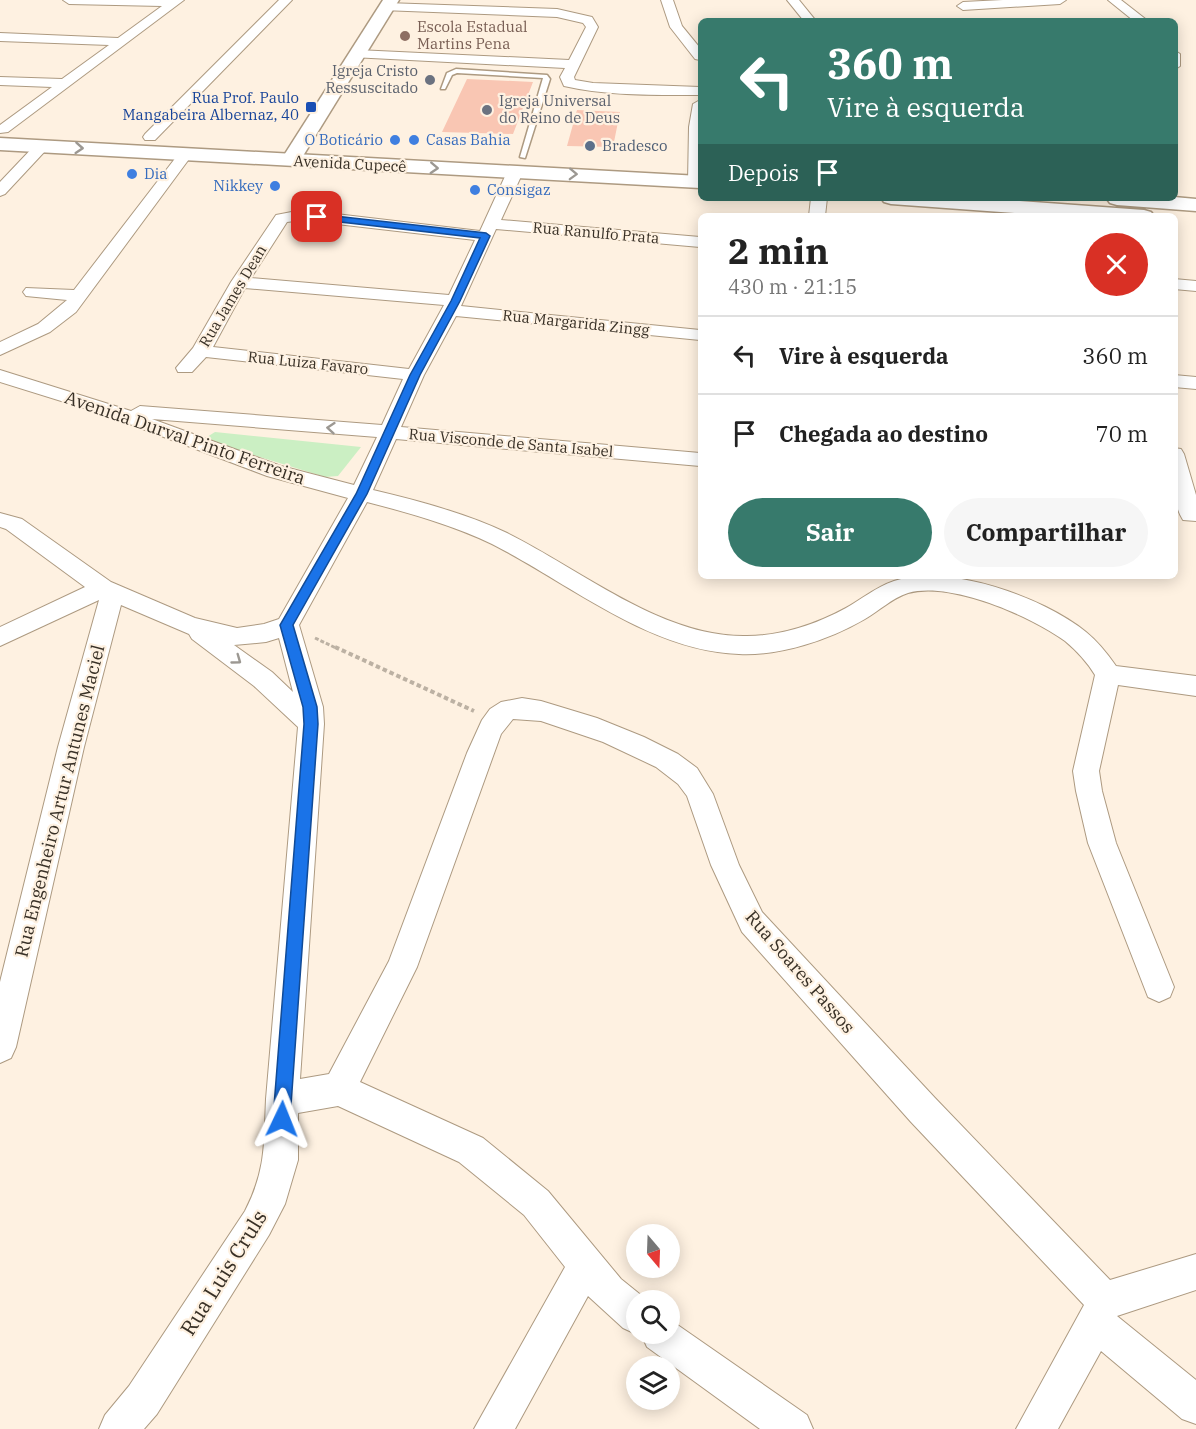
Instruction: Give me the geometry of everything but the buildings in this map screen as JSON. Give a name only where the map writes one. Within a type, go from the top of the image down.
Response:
[{"type":"main road","points":[[296,153],[389,3]]},
{"type":"main road","name":"Avenida Cupecê","points":[[1,134],[150,137],[296,153],[698,174]]},
{"type":"main road","name":"Avenida Cupecê","points":[[1,134],[42,146],[185,155],[296,153]]},
{"type":"main road","points":[[950,201],[1108,209],[1196,204]]},
{"type":"main road","points":[[1178,218],[1196,220]]},
{"type":"street","points":[[69,0],[176,1]]},
{"type":"street","points":[[150,137],[286,0]]},
{"type":"street","points":[[668,0],[676,27],[698,54]]},
{"type":"street","points":[[793,0],[808,18]]},
{"type":"street","points":[[960,3],[1060,0]]},
{"type":"street","points":[[1114,0],[1138,18]]},
{"type":"street","points":[[1,134],[62,83],[176,1]]},
{"type":"street","points":[[389,3],[567,14],[588,20],[591,27],[567,81],[574,85],[698,91]]},
{"type":"street","points":[[960,3],[976,18]]},
{"type":"street","points":[[0,38],[122,42]]},
{"type":"street","points":[[357,54],[573,64]]},
{"type":"street","points":[[0,81],[62,83]]},
{"type":"street","points":[[0,190],[42,146]]},
{"type":"street","points":[[0,349],[44,328],[60,317],[80,296],[185,155]]},
{"type":"street","points":[[0,520],[14,524],[108,589],[190,626],[237,637],[258,635],[287,625],[361,494],[415,375],[453,306],[519,164]]},
{"type":"street","name":"Rua Ranulfo Prata","points":[[278,221],[286,216],[302,215],[488,230],[698,242]]},
{"type":"street","name":"Rua James Dean","points":[[185,368],[201,351],[278,221]]},
{"type":"street","name":"Rua Margarida Zingg","points":[[240,282],[698,335]]},
{"type":"street","points":[[1178,284],[1196,286]]},
{"type":"street","points":[[32,292],[80,296]]},
{"type":"street","name":"Rua Luiza Favaro","points":[[201,351],[415,375]]},
{"type":"street","name":"Avenida Durval Pinto Ferreira","points":[[0,376],[106,409],[274,471],[413,506],[489,534],[558,574],[650,621],[705,640],[738,646],[765,644],[837,623],[905,585],[949,586],[1005,600],[1048,618],[1078,639],[1097,657],[1108,674]]},
{"type":"street","points":[[1178,381],[1196,383]]},
{"type":"street","name":"Rua Visconde de Santa Isabel","points":[[106,409],[587,448],[698,460]]},
{"type":"street","points":[[1178,473],[1187,515]]},
{"type":"street","points":[[0,637],[108,589]]},
{"type":"street","name":"Rua Engenheiro Artur Antunes Maciel","points":[[0,1047],[108,589]]},
{"type":"street","name":"Rua Luis Cruls","points":[[119,1429],[142,1400],[224,1276],[273,1192],[281,1160],[282,1099],[311,724],[310,707],[287,625]]},
{"type":"street","points":[[190,626],[263,679],[311,724]]},
{"type":"street","points":[[1160,987],[1102,843],[1086,771],[1108,674],[1196,686]]},
{"type":"street","name":"Rua Soares Passos","points":[[495,721],[509,709],[534,709],[596,729],[645,750],[663,758],[687,775],[700,795],[741,903],[752,922],[1100,1311],[1196,1405]]},
{"type":"street","points":[[339,1089],[402,968],[480,753],[495,721]]},
{"type":"street","points":[[282,1099],[339,1089],[471,1150],[536,1203],[585,1266],[608,1292],[626,1307]]},
{"type":"street","points":[[494,1429],[585,1266]]},
{"type":"street","points":[[1036,1429],[1100,1311],[1196,1272]]},
{"type":"street","points":[[674,1344],[793,1429]]},
{"type":"lane","points":[[442,88],[449,74],[456,71],[545,76],[547,79],[519,164]]},
{"type":"path","points":[[287,625],[495,721]]},
{"type":"green space","points":[[215,432],[361,447],[338,476],[325,477],[211,442],[207,437]]},
{"type":"place","name":"Escola Estadual Martins Pena","points":[[405,36]]},
{"type":"place","name":"Igreja Cristo Ressuscitado","points":[[430,80]]},
{"type":"place","name":"Rua Prof. Paulo Mangabeira Albernaz, 40","points":[[311,107]]},
{"type":"place","name":"Igreja Universal do Reino de Deus","points":[[487,110]]},
{"type":"place","name":"O Boticário","points":[[395,140]]},
{"type":"place","name":"Casas Bahia","points":[[414,140]]},
{"type":"place","name":"Bradesco","points":[[590,146]]},
{"type":"place","name":"Dia","points":[[132,174]]},
{"type":"place","name":"Nikkey","points":[[275,186]]},
{"type":"place","name":"Consigaz","points":[[475,190]]},
{"type":"route","points":[[282,1119],[311,724],[310,707],[287,625],[361,494],[415,375],[455,301],[486,236],[317,217]]}]
